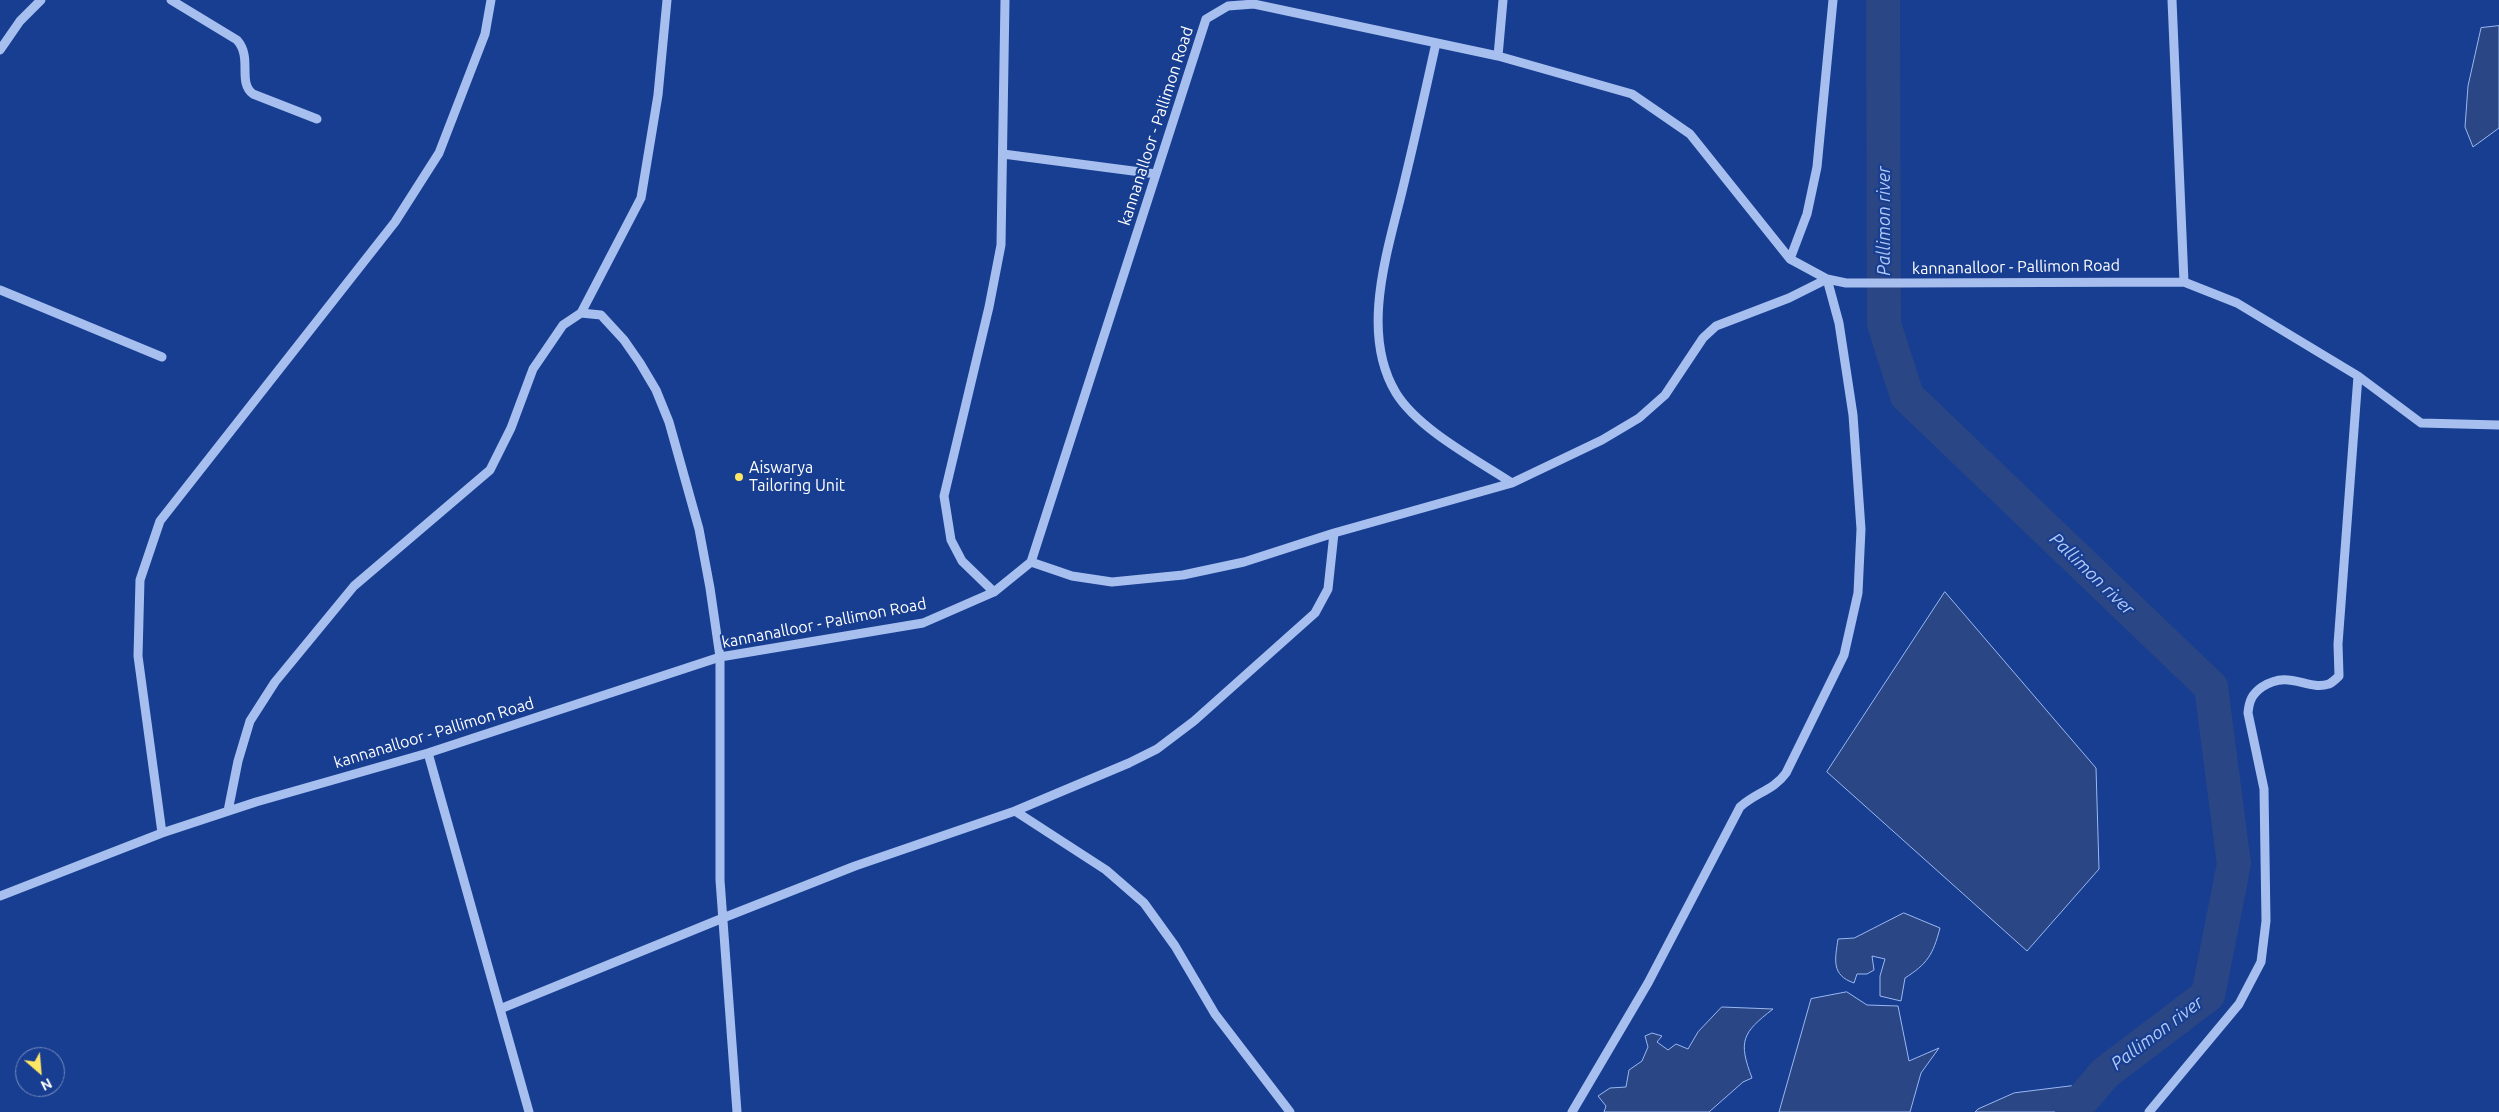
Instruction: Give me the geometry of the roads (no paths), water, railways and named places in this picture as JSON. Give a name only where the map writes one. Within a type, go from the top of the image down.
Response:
[{"type":"street","points":[[0,50],[20,21],[41,0]]},
{"type":"street","points":[[171,0],[237,40],[242,46],[246,58],[245,86],[253,94],[317,119]]},
{"type":"street","points":[[162,833],[138,656],[140,580],[160,521],[395,222],[439,153],[485,34],[491,0]]},
{"type":"street","points":[[228,811],[238,761],[250,721],[275,682],[354,586],[490,470],[511,428],[533,369],[563,325],[581,312],[641,198],[658,95],[667,0]]},
{"type":"street","points":[[994,592],[962,562],[951,540],[944,496],[989,307],[1001,245],[1005,0]]},
{"type":"street","points":[[1498,56],[1503,0]]},
{"type":"street","points":[[1790,259],[1807,214],[1817,167],[1831,42],[1833,0]]},
{"type":"street","points":[[2172,0],[2184,282]]},
{"type":"street","name":"kannanalloor - Pallimon Road","points":[[0,896],[162,833],[228,811],[428,753],[720,657],[923,623],[994,592],[1031,562],[1206,19],[1229,3],[1254,4],[1498,56],[1632,94],[1690,134],[1790,259],[1827,279],[1846,283],[1905,284],[2184,282],[2237,304],[2358,376],[2421,423],[2499,425]]},
{"type":"street","points":[[1436,43],[1383,278],[1379,318],[1381,354],[1396,393],[1421,422],[1512,483]]},
{"type":"street","points":[[1003,154],[1156,174]]},
{"type":"street","points":[[1031,562],[1072,576],[1112,582],[1183,575],[1244,562],[1334,533],[1512,483],[1602,440],[1640,418],[1665,395],[1704,338],[1716,326],[1789,298],[1827,279],[1839,323],[1845,356],[1853,415],[1862,529],[1858,593],[1844,655],[1786,773],[1778,784],[1750,797],[1740,807],[1648,983],[1572,1112]]},
{"type":"street","points":[[0,290],[162,357]]},
{"type":"street","points":[[581,312],[602,315],[624,340],[656,390],[669,422],[699,529],[720,657],[720,880],[737,1112]]},
{"type":"street","points":[[2149,1112],[2186,1070],[2239,1004],[2261,962],[2266,921],[2264,789],[2248,713],[2249,701],[2257,690],[2270,682],[2285,678],[2317,684],[2330,684],[2338,676],[2338,644],[2358,376]]},
{"type":"street","points":[[500,1009],[855,866],[1015,811],[1129,763],[1156,749],[1201,715],[1315,613],[1328,590],[1334,533]]},
{"type":"street","points":[[428,753],[529,1112]]},
{"type":"street","points":[[1015,811],[1106,870],[1144,903],[1175,946],[1215,1014],[1290,1112]]},
{"type":"water","points":[[2499,26],[2499,128],[2473,147],[2465,127],[2468,86],[2481,28]]},
{"type":"water","points":[[1945,592],[2096,768],[2099,869],[2027,951],[1827,772]]},
{"type":"water","points":[[1904,913],[1940,928],[1935,945],[1928,958],[1919,968],[1905,978],[1901,1001],[1880,996],[1880,976],[1885,959],[1872,956],[1874,970],[1867,974],[1857,974],[1854,983],[1841,976],[1836,966],[1838,939],[1854,938]]},
{"type":"water","points":[[1847,992],[1867,1005],[1898,1006],[1909,1061],[1939,1048],[1921,1073],[1910,1112],[1779,1112],[1811,999]]},
{"type":"water","points":[[1722,1007],[1773,1009],[1755,1025],[1746,1039],[1744,1046],[1745,1055],[1752,1078],[1743,1082],[1709,1112],[1604,1112],[1606,1106],[1598,1096],[1610,1088],[1626,1087],[1629,1070],[1642,1061],[1648,1047],[1645,1036],[1652,1033],[1662,1036],[1657,1042],[1668,1050],[1676,1044],[1688,1049],[1698,1032]]},
{"type":"water","points":[[2072,1086],[2096,1109],[2093,1112],[1975,1112],[2014,1093]]},
{"type":"waterway","name":"Pallimon river","points":[[1883,0],[1884,324],[1907,396],[2211,687],[2234,864],[2208,995],[2105,1073],[2072,1112]]},
{"type":"place","name":"Aiswarya Tailoring Unit","points":[[739,477]]}]
